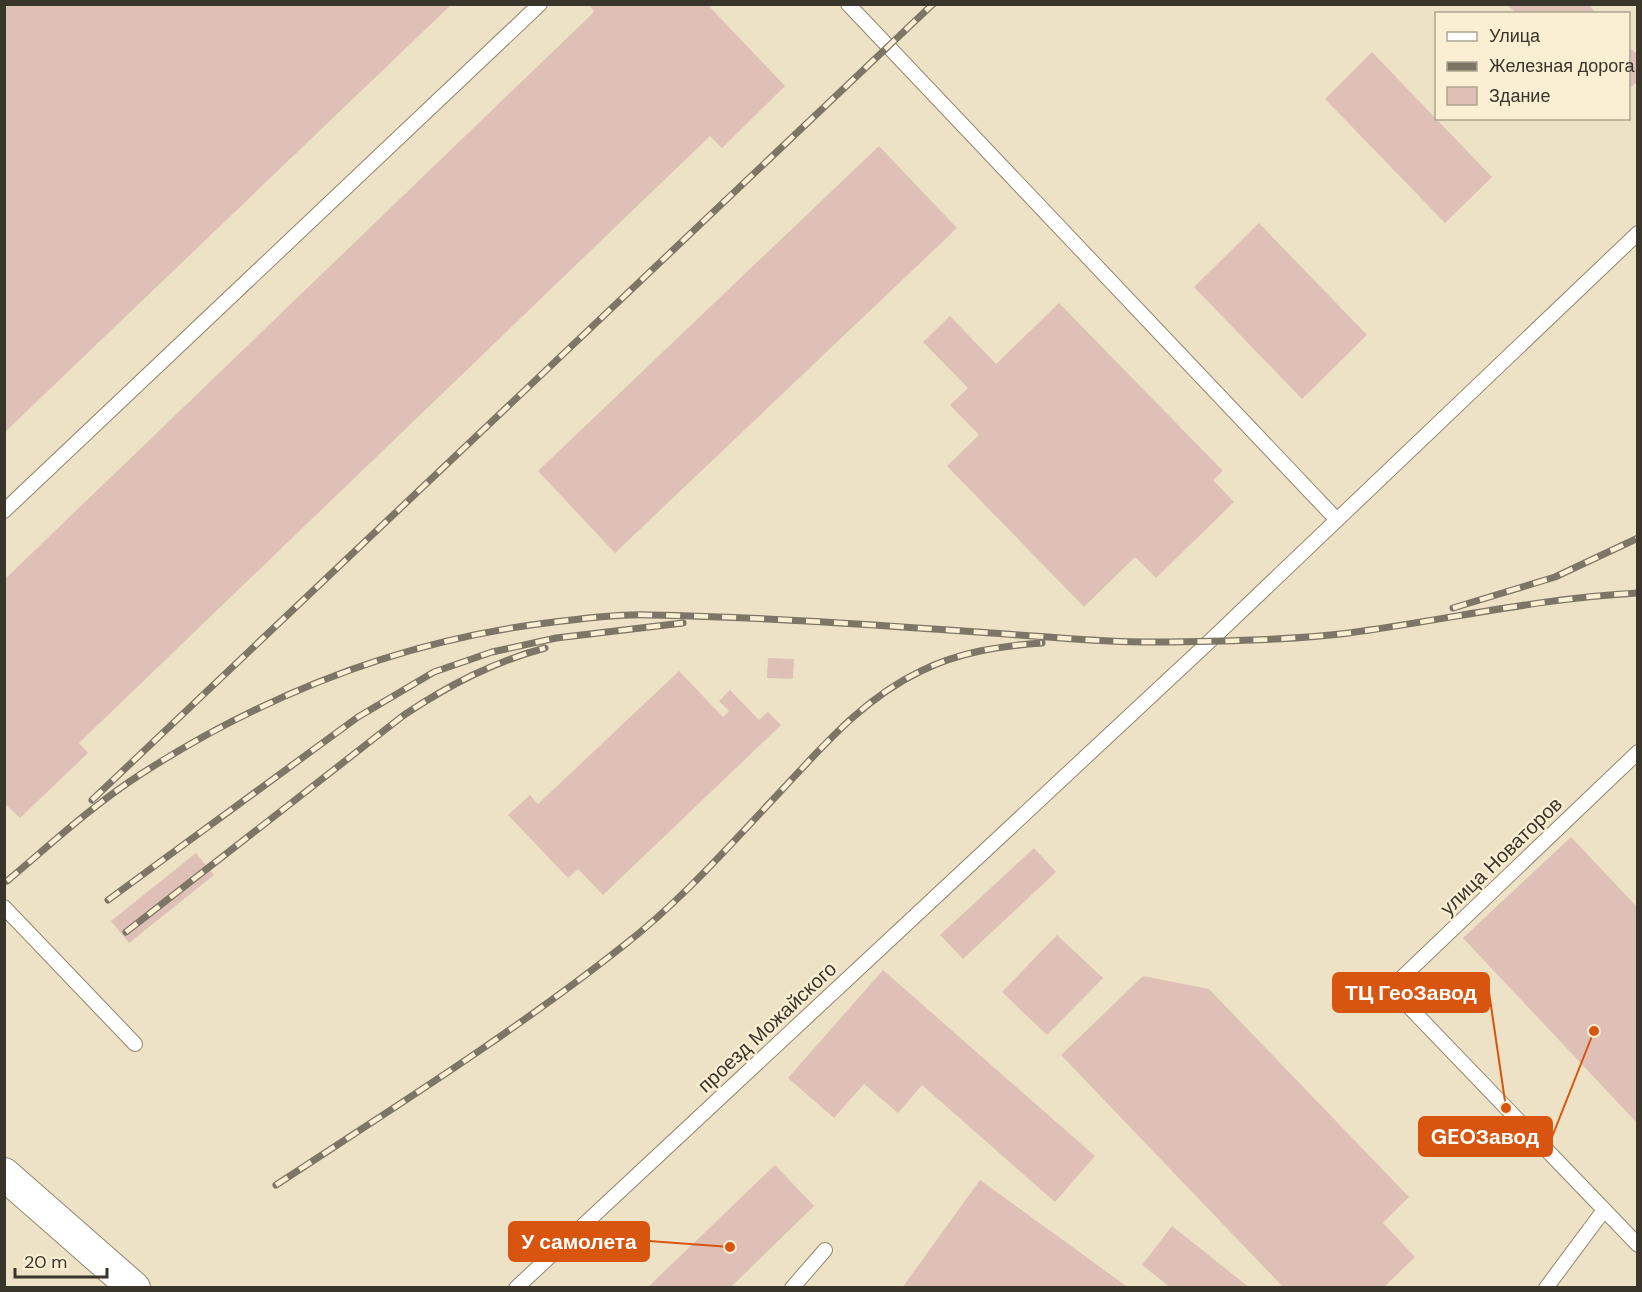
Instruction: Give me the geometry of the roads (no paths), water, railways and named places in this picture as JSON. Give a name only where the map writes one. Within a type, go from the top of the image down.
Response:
[{"type":"street","points":[[4,1174],[134,1287]]},
{"type":"lane","points":[[4,511],[540,4]]},
{"type":"lane","points":[[848,4],[1337,520]]},
{"type":"lane","name":"проезд Можайского","points":[[516,1287],[1045,795],[1638,233]]},
{"type":"lane","name":"улица Новаторов","points":[[1604,1210],[1391,988],[1638,752]]},
{"type":"lane","points":[[4,907],[135,1044]]},
{"type":"lane","points":[[1546,1287],[1604,1210],[1638,1245]]},
{"type":"lane","points":[[792,1287],[825,1250]]},
{"type":"railway","points":[[92,800],[933,4]]},
{"type":"railway","points":[[1453,608],[1555,577],[1638,538]]},
{"type":"railway","points":[[7,881],[72,825],[123,786],[236,720],[285,696],[335,676],[439,643],[492,631],[584,618],[649,615],[820,622],[1103,641],[1237,641],[1349,633],[1529,604],[1638,593]]},
{"type":"railway","points":[[108,900],[358,717],[434,672],[492,652],[556,638],[683,623]]},
{"type":"railway","points":[[276,1185],[496,1040],[644,929],[724,852],[845,724],[881,695],[921,671],[950,659],[995,648],[1042,643]]},
{"type":"railway","points":[[126,932],[404,715],[472,676],[507,660],[545,648]]},
{"type":"place","name":"GEOЗавод","points":[[1594,1031]]},
{"type":"place","name":"ТЦ ГеоЗавод","points":[[1506,1108]]},
{"type":"place","name":"У самолета","points":[[730,1247]]}]
